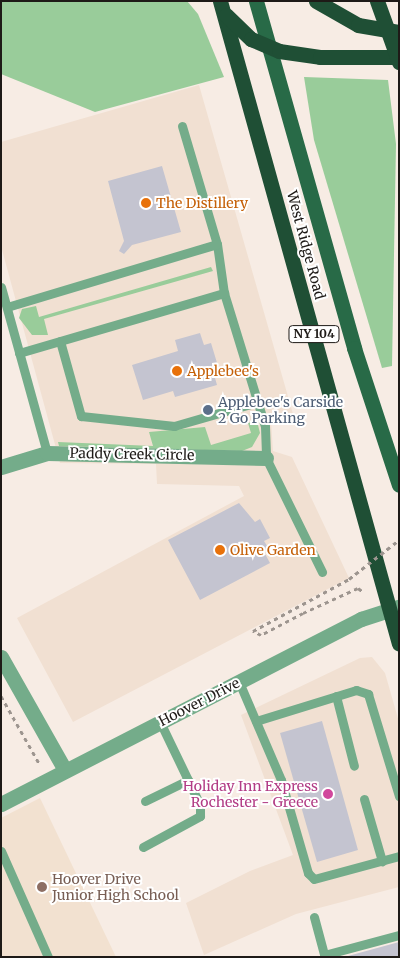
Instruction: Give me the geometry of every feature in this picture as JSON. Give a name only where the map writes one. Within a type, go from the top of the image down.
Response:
[{"type":"highway","points":[[316,1],[358,25],[399,32]]},
{"type":"highway","points":[[377,1],[399,62]]},
{"type":"highway","points":[[217,3],[242,33],[269,48],[310,57],[399,57]]},
{"type":"highway","name":"West Ridge Road","points":[[217,3],[236,58],[394,608],[399,644]]},
{"type":"main road","name":"West Ridge Road","points":[[256,1],[354,348],[399,485]]},
{"type":"street","name":"Paddy Creek Circle","points":[[1,467],[47,453],[266,458]]},
{"type":"street","name":"Hoover Drive","points":[[1,804],[239,682],[394,608]]},
{"type":"street","points":[[1,657],[65,770]]},
{"type":"lane","points":[[182,126],[217,244],[224,293],[257,402],[266,458],[322,572]]},
{"type":"lane","points":[[7,307],[217,244]]},
{"type":"lane","points":[[1,287],[47,453]]},
{"type":"lane","points":[[19,353],[224,293]]},
{"type":"lane","points":[[60,341],[81,416],[174,426],[257,402]]},
{"type":"lane","points":[[239,682],[281,780],[308,873],[314,879],[399,856]]},
{"type":"lane","points":[[256,721],[356,690],[368,694],[399,796]]},
{"type":"lane","points":[[336,696],[354,766]]},
{"type":"lane","points":[[143,847],[200,816],[188,780],[160,722]]},
{"type":"lane","points":[[145,801],[188,780]]},
{"type":"lane","points":[[364,798],[382,861]]},
{"type":"lane","points":[[1,851],[4,862],[48,957]]},
{"type":"lane","points":[[314,917],[324,955],[399,936]]},
{"type":"path","points":[[362,591],[358,588],[261,635],[253,631],[349,579],[399,540]]},
{"type":"path","points":[[1,696],[40,765]]},
{"type":"shaded area","points":[[199,85],[293,414],[271,420],[273,451],[292,457],[349,578],[73,722],[17,618],[244,496],[239,486],[157,484],[156,464],[60,463],[1,246],[1,142]]},
{"type":"shaded area","points":[[372,657],[385,673],[399,722],[399,887],[296,914],[204,955],[186,903],[250,871],[293,855],[241,715],[360,658]]},
{"type":"shaded area","name":"Hoover Drive Junior High School","points":[[40,798],[116,957],[1,957],[1,818]]},
{"type":"green space","points":[[1,1],[187,1],[198,14],[224,77],[95,112],[1,74]]},
{"type":"green space","points":[[304,77],[388,80],[396,144],[392,366],[382,368],[314,140]]},
{"type":"green space","points":[[211,267],[213,271],[44,319],[48,335],[32,335],[19,318],[22,309],[36,306],[39,317]]},
{"type":"green space","points":[[257,421],[260,433],[252,447],[242,451],[59,446],[58,442],[153,446],[149,432],[205,427],[211,445],[251,433],[248,423]]},
{"type":"building","points":[[162,166],[181,232],[132,245],[124,254],[119,251],[124,241],[108,181]]},
{"type":"building","name":"Applebee's","points":[[200,333],[204,345],[211,343],[221,376],[215,378],[217,385],[175,397],[173,391],[143,400],[132,365],[178,351],[175,340]]},
{"type":"building","name":"Olive Garden","points":[[239,503],[255,522],[260,519],[270,538],[264,541],[269,549],[264,552],[270,563],[200,600],[168,540]]},
{"type":"building","points":[[322,721],[358,850],[317,862],[280,733]]},
{"type":"building","points":[[399,942],[399,957],[348,956]]},
{"type":"place","name":"The Distillery","points":[[146,203]]},
{"type":"place","name":"Applebee's","points":[[177,371]]},
{"type":"place","name":"Applebee's Carside 2 Go Parking","points":[[208,410]]},
{"type":"place","name":"Olive Garden","points":[[220,550]]},
{"type":"place","name":"Holiday Inn Express Rochester - Greece","points":[[328,794]]},
{"type":"place","name":"Hoover Drive Junior High School","points":[[42,887]]}]
